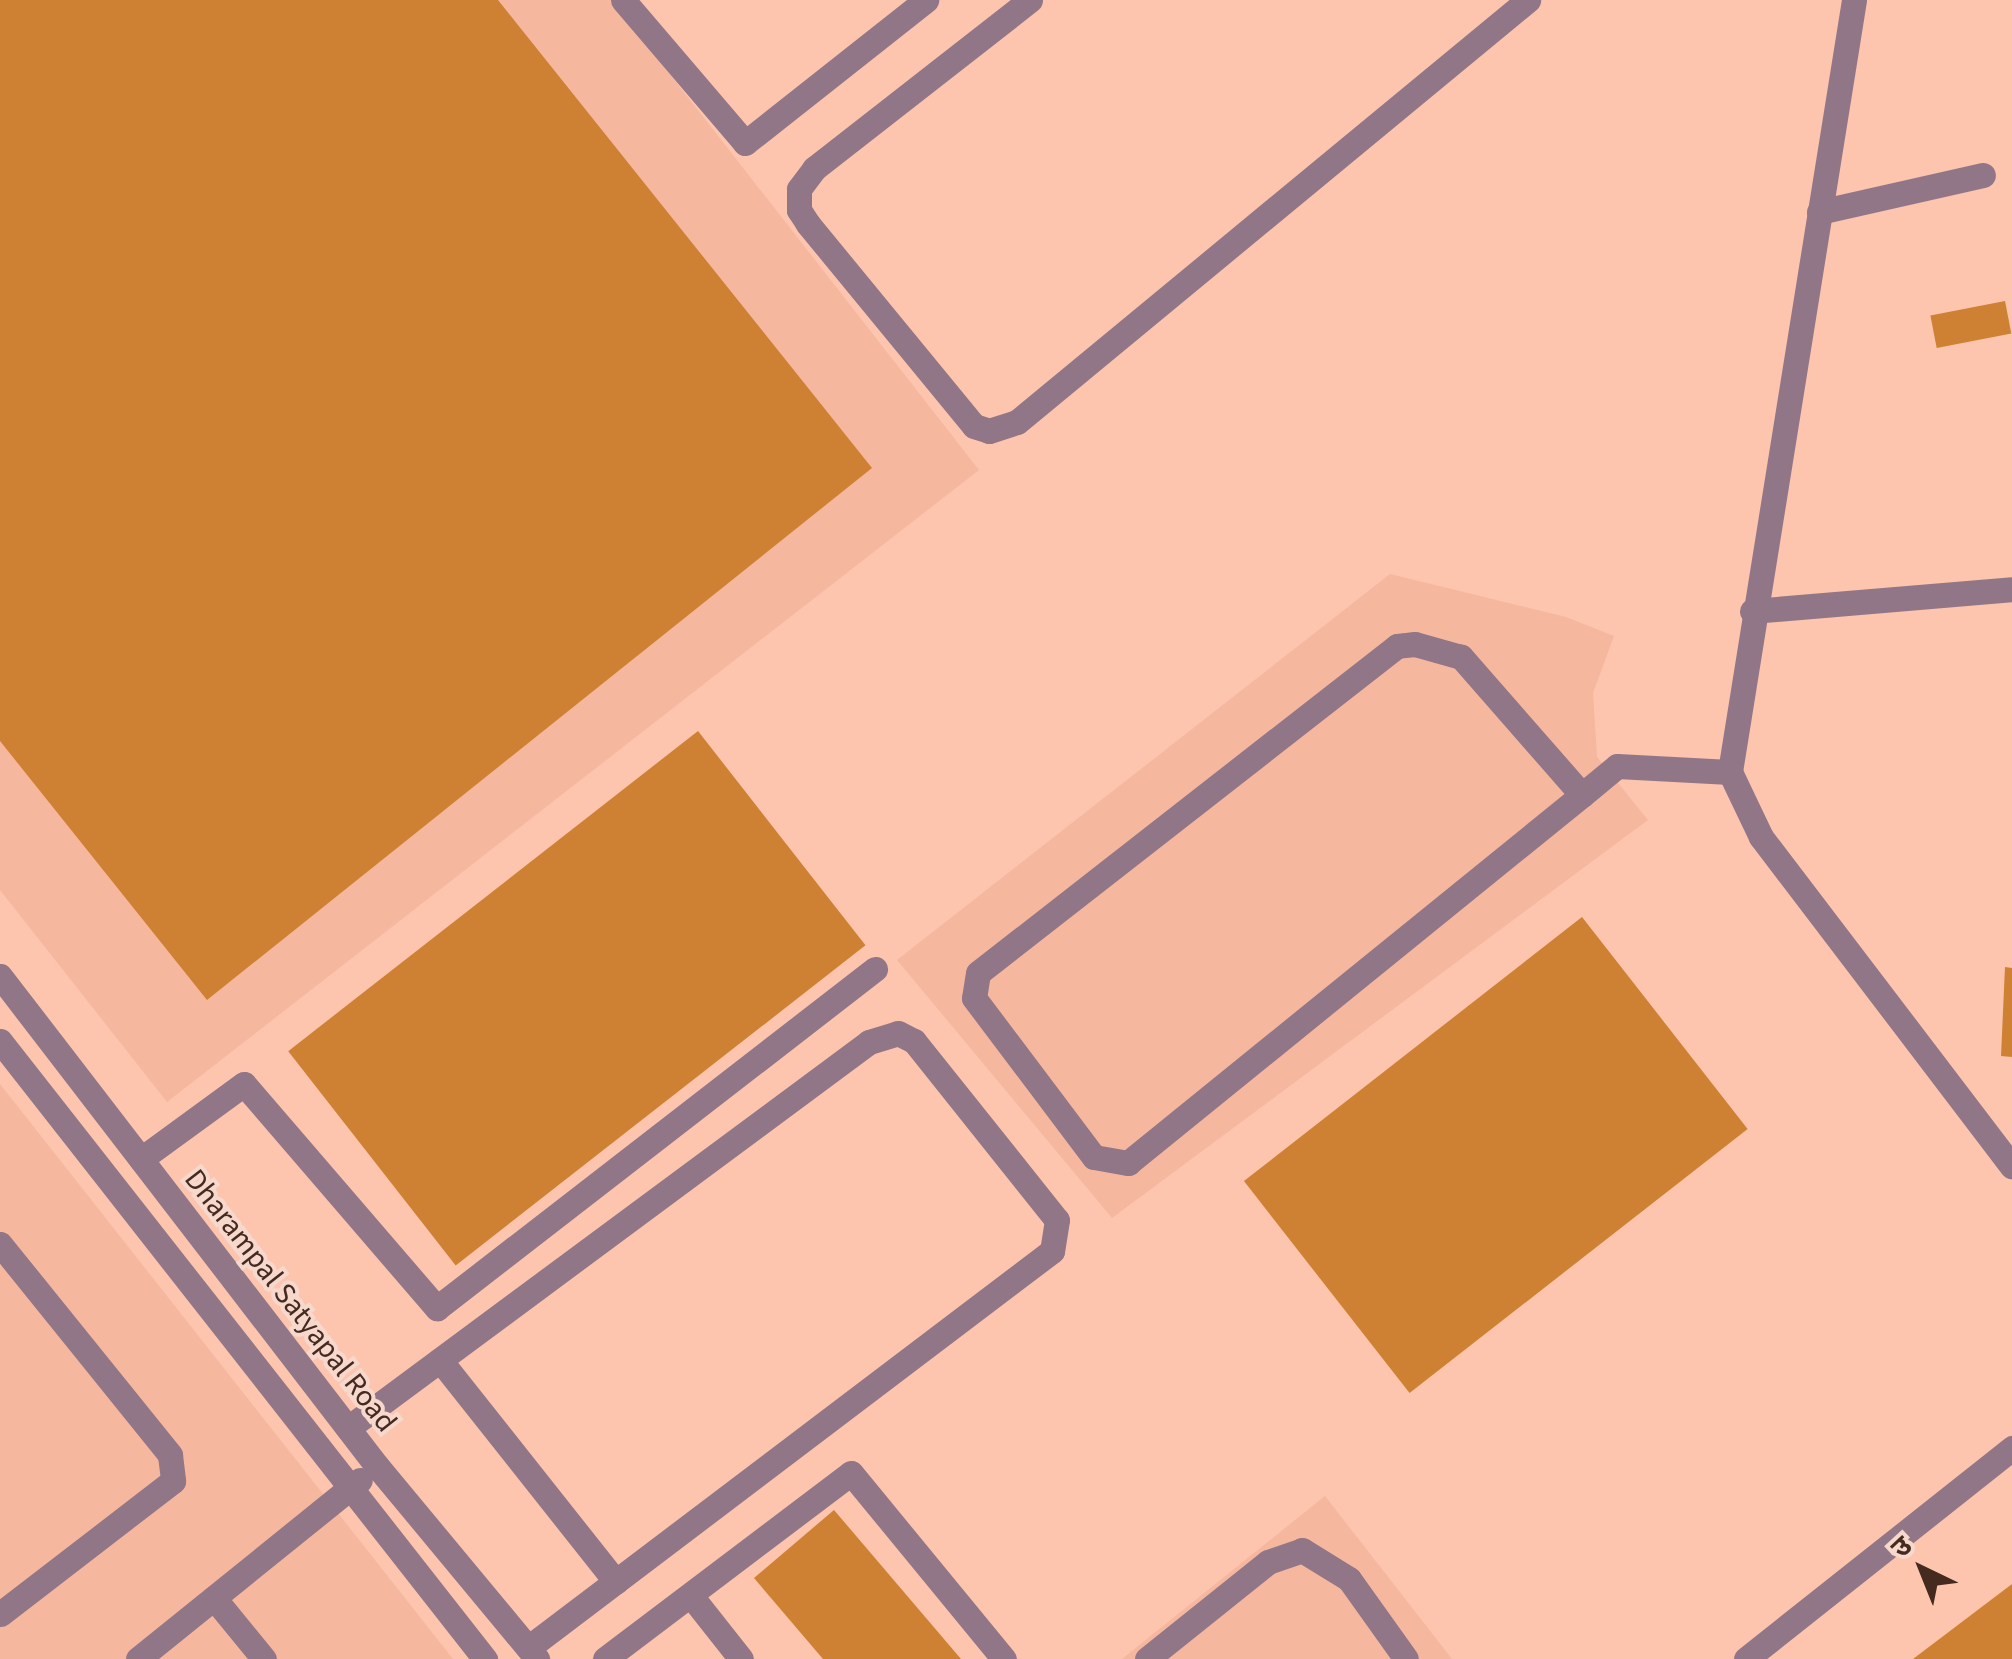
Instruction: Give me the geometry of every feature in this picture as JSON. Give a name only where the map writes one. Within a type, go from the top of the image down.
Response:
[{"type":"street","points":[[624,0],[745,142],[926,0]]},
{"type":"street","points":[[1030,0],[814,169],[800,189],[799,210],[808,224],[974,426],[989,431],[1017,422],[1528,0]]},
{"type":"street","points":[[1854,0],[1752,610],[1730,772],[1761,837],[2012,1166]]},
{"type":"street","points":[[1819,212],[1983,175]]},
{"type":"street","points":[[1752,610],[2012,589]]},
{"type":"street","points":[[1582,795],[1461,657],[1415,644],[1397,646],[978,974],[974,998],[1094,1157],[1128,1163],[1582,795],[1617,766],[1730,772]]},
{"type":"street","points":[[141,1159],[244,1084],[437,1308],[876,968]]},
{"type":"street","name":"Dharampal Satyapal Road","points":[[0,976],[376,1466],[532,1654]]},
{"type":"street","points":[[348,1428],[883,1034],[914,1041],[1057,1220],[1052,1251],[616,1582],[532,1654]]},
{"type":"street","points":[[0,1041],[485,1659]]},
{"type":"street","points":[[0,1244],[170,1455],[173,1481],[0,1614]]},
{"type":"street","points":[[440,1360],[616,1582]]},
{"type":"street","points":[[1746,1659],[2012,1448]]},
{"type":"street","points":[[138,1659],[376,1466]]},
{"type":"street","points":[[605,1659],[692,1597],[851,1473],[1004,1659]]},
{"type":"street","points":[[1147,1659],[1268,1562],[1302,1550],[1349,1580],[1406,1659]]},
{"type":"street","points":[[692,1597],[741,1659]]},
{"type":"street","points":[[214,1598],[264,1659]]},
{"type":"shaded area","points":[[0,0],[612,0],[979,470],[167,1102],[0,890]]},
{"type":"shaded area","points":[[1390,574],[1566,617],[1614,636],[1593,693],[1597,757],[1648,820],[1112,1218],[897,960]]},
{"type":"shaded area","points":[[0,1084],[453,1659],[0,1659]]},
{"type":"shaded area","points":[[1325,1496],[1452,1659],[1122,1659]]},
{"type":"building","points":[[0,0],[498,0],[872,468],[207,1000],[0,741]]},
{"type":"building","points":[[2005,301],[2011,333],[1937,348],[1930,316]]},
{"type":"building","points":[[698,731],[865,945],[456,1265],[288,1051]]},
{"type":"building","points":[[1582,917],[1748,1129],[1410,1393],[1244,1181]]},
{"type":"building","points":[[2005,967],[2012,968],[2012,1057],[2001,1056]]},
{"type":"building","points":[[834,1510],[961,1659],[823,1659],[754,1578]]},
{"type":"building","points":[[2012,1584],[2012,1659],[1913,1659]]}]
